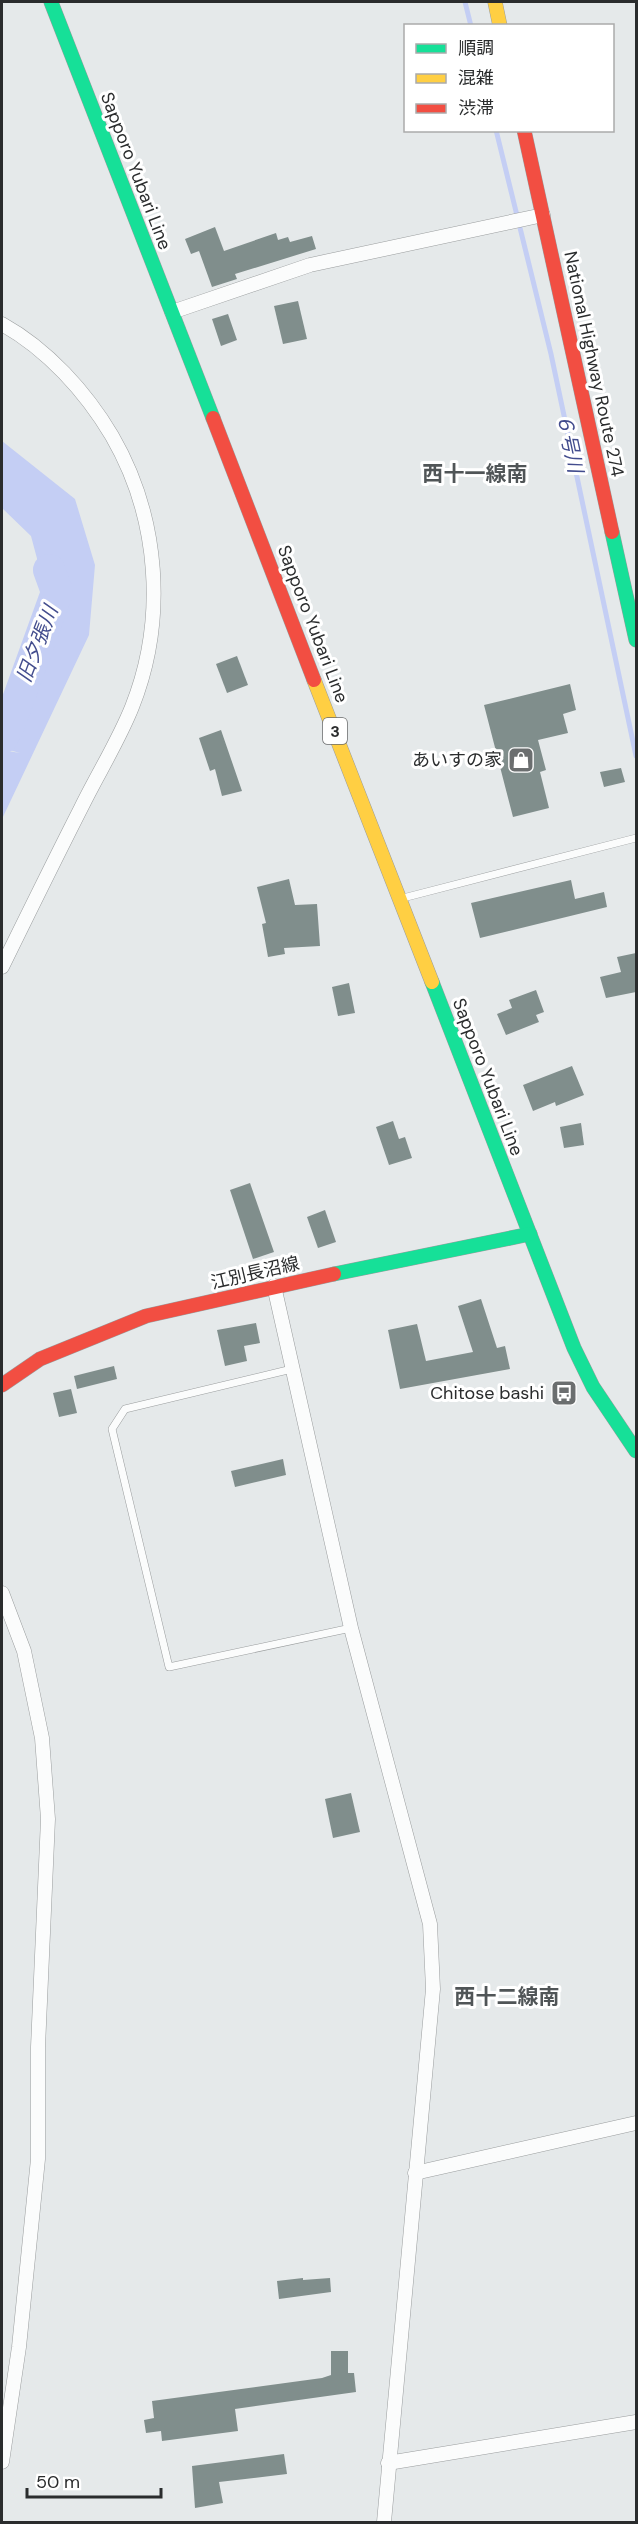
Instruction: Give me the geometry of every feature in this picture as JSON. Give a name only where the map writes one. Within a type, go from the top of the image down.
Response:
[{"type":"main road","name":"Sapporo Yubari Line","points":[[51,2],[574,1348],[593,1387],[636,1451]]},
{"type":"main road","points":[[495,2],[500,24]]},
{"type":"main road","name":"National Highway Route 274","points":[[524,132],[537,217],[636,640]]},
{"type":"main road","name":"江別長沼線","points":[[2,1385],[40,1359],[146,1316],[274,1286],[530,1234]]},
{"type":"street","points":[[172,312],[310,265],[537,217]]},
{"type":"street","points":[[2,324],[15,331],[60,368],[96,409],[124,456],[148,522],[154,584],[149,647],[132,707],[2,967]]},
{"type":"street","points":[[274,1286],[351,1628],[430,1924],[433,1989],[384,2523]]},
{"type":"street","points":[[2,1593],[24,1651],[40,1727],[48,1819],[39,2048],[38,2159],[19,2347],[2,2462]]},
{"type":"street","points":[[416,2174],[636,2123]]},
{"type":"street","points":[[388,2463],[636,2422]]},
{"type":"lane","points":[[400,899],[636,838]]},
{"type":"lane","points":[[292,1369],[125,1409],[112,1429],[169,1667],[351,1628]]},
{"type":"water","points":[[2,441],[75,499],[95,565],[89,635],[2,819],[2,750],[20,753],[2,748],[2,708],[41,671],[55,626],[31,536],[2,508]]},
{"type":"building","points":[[215,227],[224,251],[276,233],[278,240],[288,237],[290,242],[312,236],[316,249],[235,274],[237,279],[212,287],[199,251],[191,254],[185,239]]},
{"type":"building","points":[[298,301],[307,339],[283,344],[274,306]]},
{"type":"building","points":[[228,314],[237,340],[221,346],[212,319]]},
{"type":"building","points":[[237,656],[248,685],[227,693],[216,664]]},
{"type":"building","name":"あいすの家","points":[[570,684],[576,710],[563,714],[568,733],[538,740],[546,770],[540,772],[549,808],[513,817],[484,705]]},
{"type":"building","points":[[221,730],[242,791],[222,796],[215,769],[210,771],[199,738]]},
{"type":"building","points":[[621,768],[625,782],[604,787],[600,772]]},
{"type":"building","points":[[289,879],[295,905],[317,904],[320,946],[284,948],[285,954],[268,957],[262,924],[266,923],[257,887]]},
{"type":"building","points":[[571,880],[575,899],[604,892],[607,907],[480,938],[471,903]]},
{"type":"building","points":[[636,953],[636,992],[606,998],[600,977],[621,972],[617,957]]},
{"type":"building","points":[[349,983],[355,1013],[338,1016],[332,987]]},
{"type":"building","points":[[536,990],[544,1012],[536,1015],[539,1022],[506,1035],[497,1014],[512,1008],[509,1000]]},
{"type":"building","points":[[572,1066],[584,1095],[556,1106],[555,1102],[533,1111],[523,1085]]},
{"type":"building","points":[[393,1121],[399,1139],[405,1137],[412,1158],[389,1165],[376,1127]]},
{"type":"building","points":[[581,1123],[584,1145],[564,1148],[560,1127]]},
{"type":"building","points":[[250,1183],[274,1252],[253,1259],[230,1190]]},
{"type":"building","points":[[325,1210],[336,1242],[318,1248],[307,1217]]},
{"type":"building","points":[[481,1299],[497,1348],[505,1346],[510,1369],[400,1389],[388,1330],[417,1324],[426,1361],[473,1352],[458,1306]]},
{"type":"building","points":[[256,1323],[260,1343],[244,1346],[247,1361],[225,1366],[217,1330]]},
{"type":"building","points":[[114,1366],[117,1379],[77,1389],[74,1376]]},
{"type":"building","points":[[71,1389],[77,1413],[59,1417],[53,1393]]},
{"type":"building","points":[[283,1459],[286,1475],[235,1487],[231,1471]]},
{"type":"building","points":[[351,1793],[360,1832],[333,1838],[325,1799]]},
{"type":"building","points":[[303,2278],[303,2280],[330,2278],[331,2292],[279,2299],[277,2281]]},
{"type":"building","points":[[331,2351],[348,2351],[348,2373],[354,2373],[356,2392],[235,2409],[238,2431],[162,2441],[161,2431],[146,2433],[144,2420],[154,2418],[152,2401],[322,2378],[331,2375]]},
{"type":"building","points":[[284,2454],[287,2474],[219,2482],[223,2503],[195,2508],[192,2466]]},
{"type":"waterway","name":"６号川","points":[[465,2],[470,24]]},
{"type":"waterway","name":"６号川","points":[[496,132],[551,354],[636,756]]},
{"type":"waterway","name":"旧夕張川","points":[[2,738],[9,725],[57,592],[49,570]]},
{"type":"traffic: fast","points":[[51,2],[213,418]]},
{"type":"traffic: fast","points":[[612,532],[636,640]]},
{"type":"traffic: fast","points":[[432,982],[574,1348],[593,1387],[636,1451]]},
{"type":"traffic: fast","points":[[334,1274],[530,1234]]},
{"type":"traffic: slow","points":[[495,2],[500,24]]},
{"type":"traffic: slow","points":[[314,680],[432,982]]},
{"type":"traffic: jam","points":[[524,132],[612,532]]},
{"type":"traffic: jam","points":[[213,418],[314,680]]},
{"type":"traffic: jam","points":[[2,1385],[40,1359],[146,1316],[334,1274]]},
{"type":"place","name":"あいすの家","points":[[521,760]]},
{"type":"place","name":"Chitose bashi","points":[[564,1393]]},
{"type":"district","name":"西十一線南","points":[[475,474]]},
{"type":"district","name":"西十二線南","points":[[507,1997]]}]
